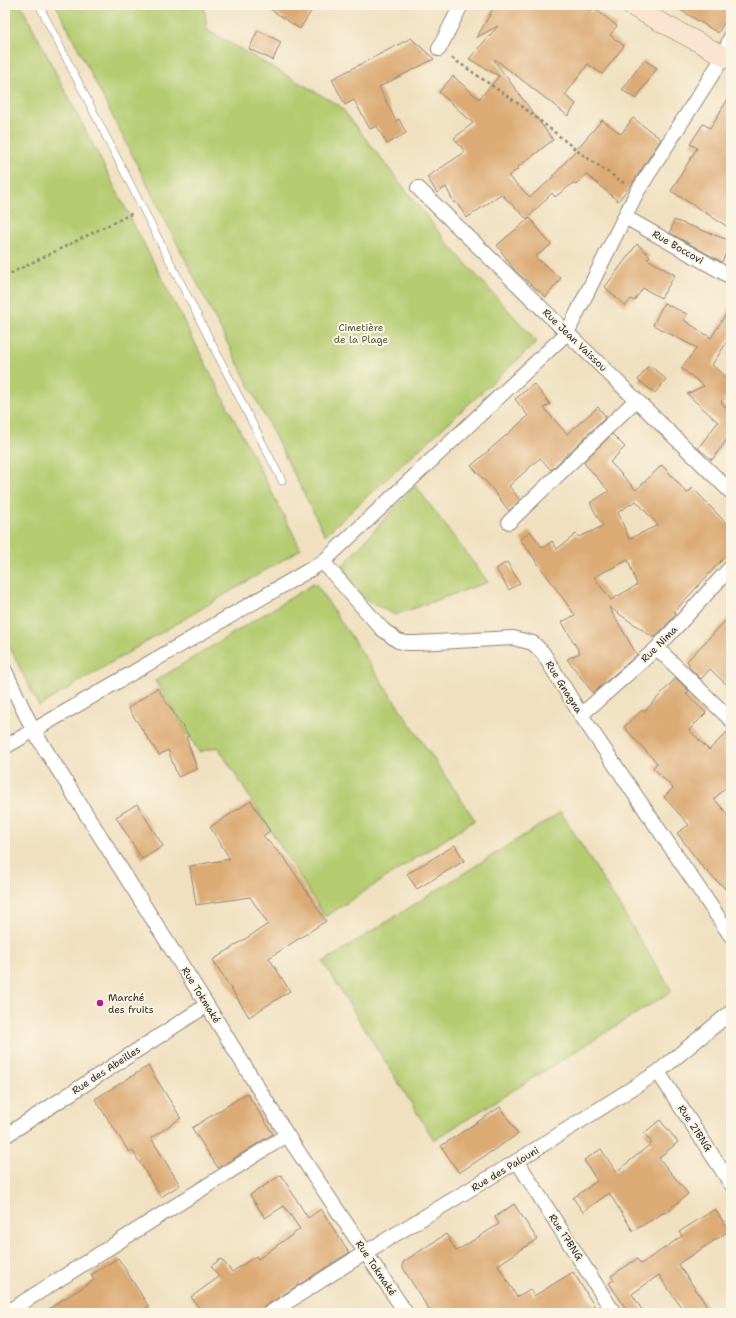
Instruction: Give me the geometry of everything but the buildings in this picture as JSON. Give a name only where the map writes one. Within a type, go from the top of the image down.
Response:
[{"type":"street","points":[[439,49],[461,5]]},
{"type":"street","points":[[630,5],[727,58]]},
{"type":"street","points":[[5,747],[323,562],[567,333],[637,192],[727,58],[731,36]]},
{"type":"street","name":"Rue Jean Vaissou","points":[[418,188],[731,492]]},
{"type":"street","name":"Rue Boccovi","points":[[625,217],[731,277]]},
{"type":"street","points":[[509,522],[636,400]]},
{"type":"street","name":"Rue Gnagna","points":[[323,562],[382,629],[398,641],[417,643],[513,638],[533,643],[543,653],[581,715],[731,936]]},
{"type":"street","name":"Rue Nima","points":[[581,715],[657,648],[731,567]]},
{"type":"street","points":[[657,648],[731,720]]},
{"type":"street","name":"Rue Tokmaké","points":[[5,672],[34,730],[287,1135],[406,1313]]},
{"type":"street","name":"Rue des Abeilles","points":[[5,1136],[207,1005]]},
{"type":"street","name":"Rue des Palouni","points":[[270,1313],[366,1252],[518,1161],[658,1072],[731,1012]]},
{"type":"street","name":"Rue 21BNG","points":[[658,1072],[731,1184]]},
{"type":"street","points":[[6,1313],[287,1135]]},
{"type":"street","name":"Rue 17BNG","points":[[518,1161],[614,1313]]},
{"type":"lane","points":[[39,5],[282,481]]},
{"type":"path","points":[[439,49],[523,107],[579,152],[637,192]]},
{"type":"path","points":[[5,276],[142,208]]},
{"type":"green space","points":[[5,5],[21,5],[301,549],[39,706],[5,638]]},
{"type":"green space","name":"Cimetière de la Plage","points":[[56,5],[204,5],[207,30],[340,106],[449,245],[537,342],[325,535]]},
{"type":"green space","points":[[415,485],[488,582],[395,615],[364,599],[343,565]]},
{"type":"green space","points":[[315,583],[475,820],[325,917],[218,747],[199,752],[155,681]]},
{"type":"green space","points":[[561,812],[672,991],[434,1140],[323,962]]},
{"type":"place","name":"Marché des fruits","points":[[100,1003]]}]
